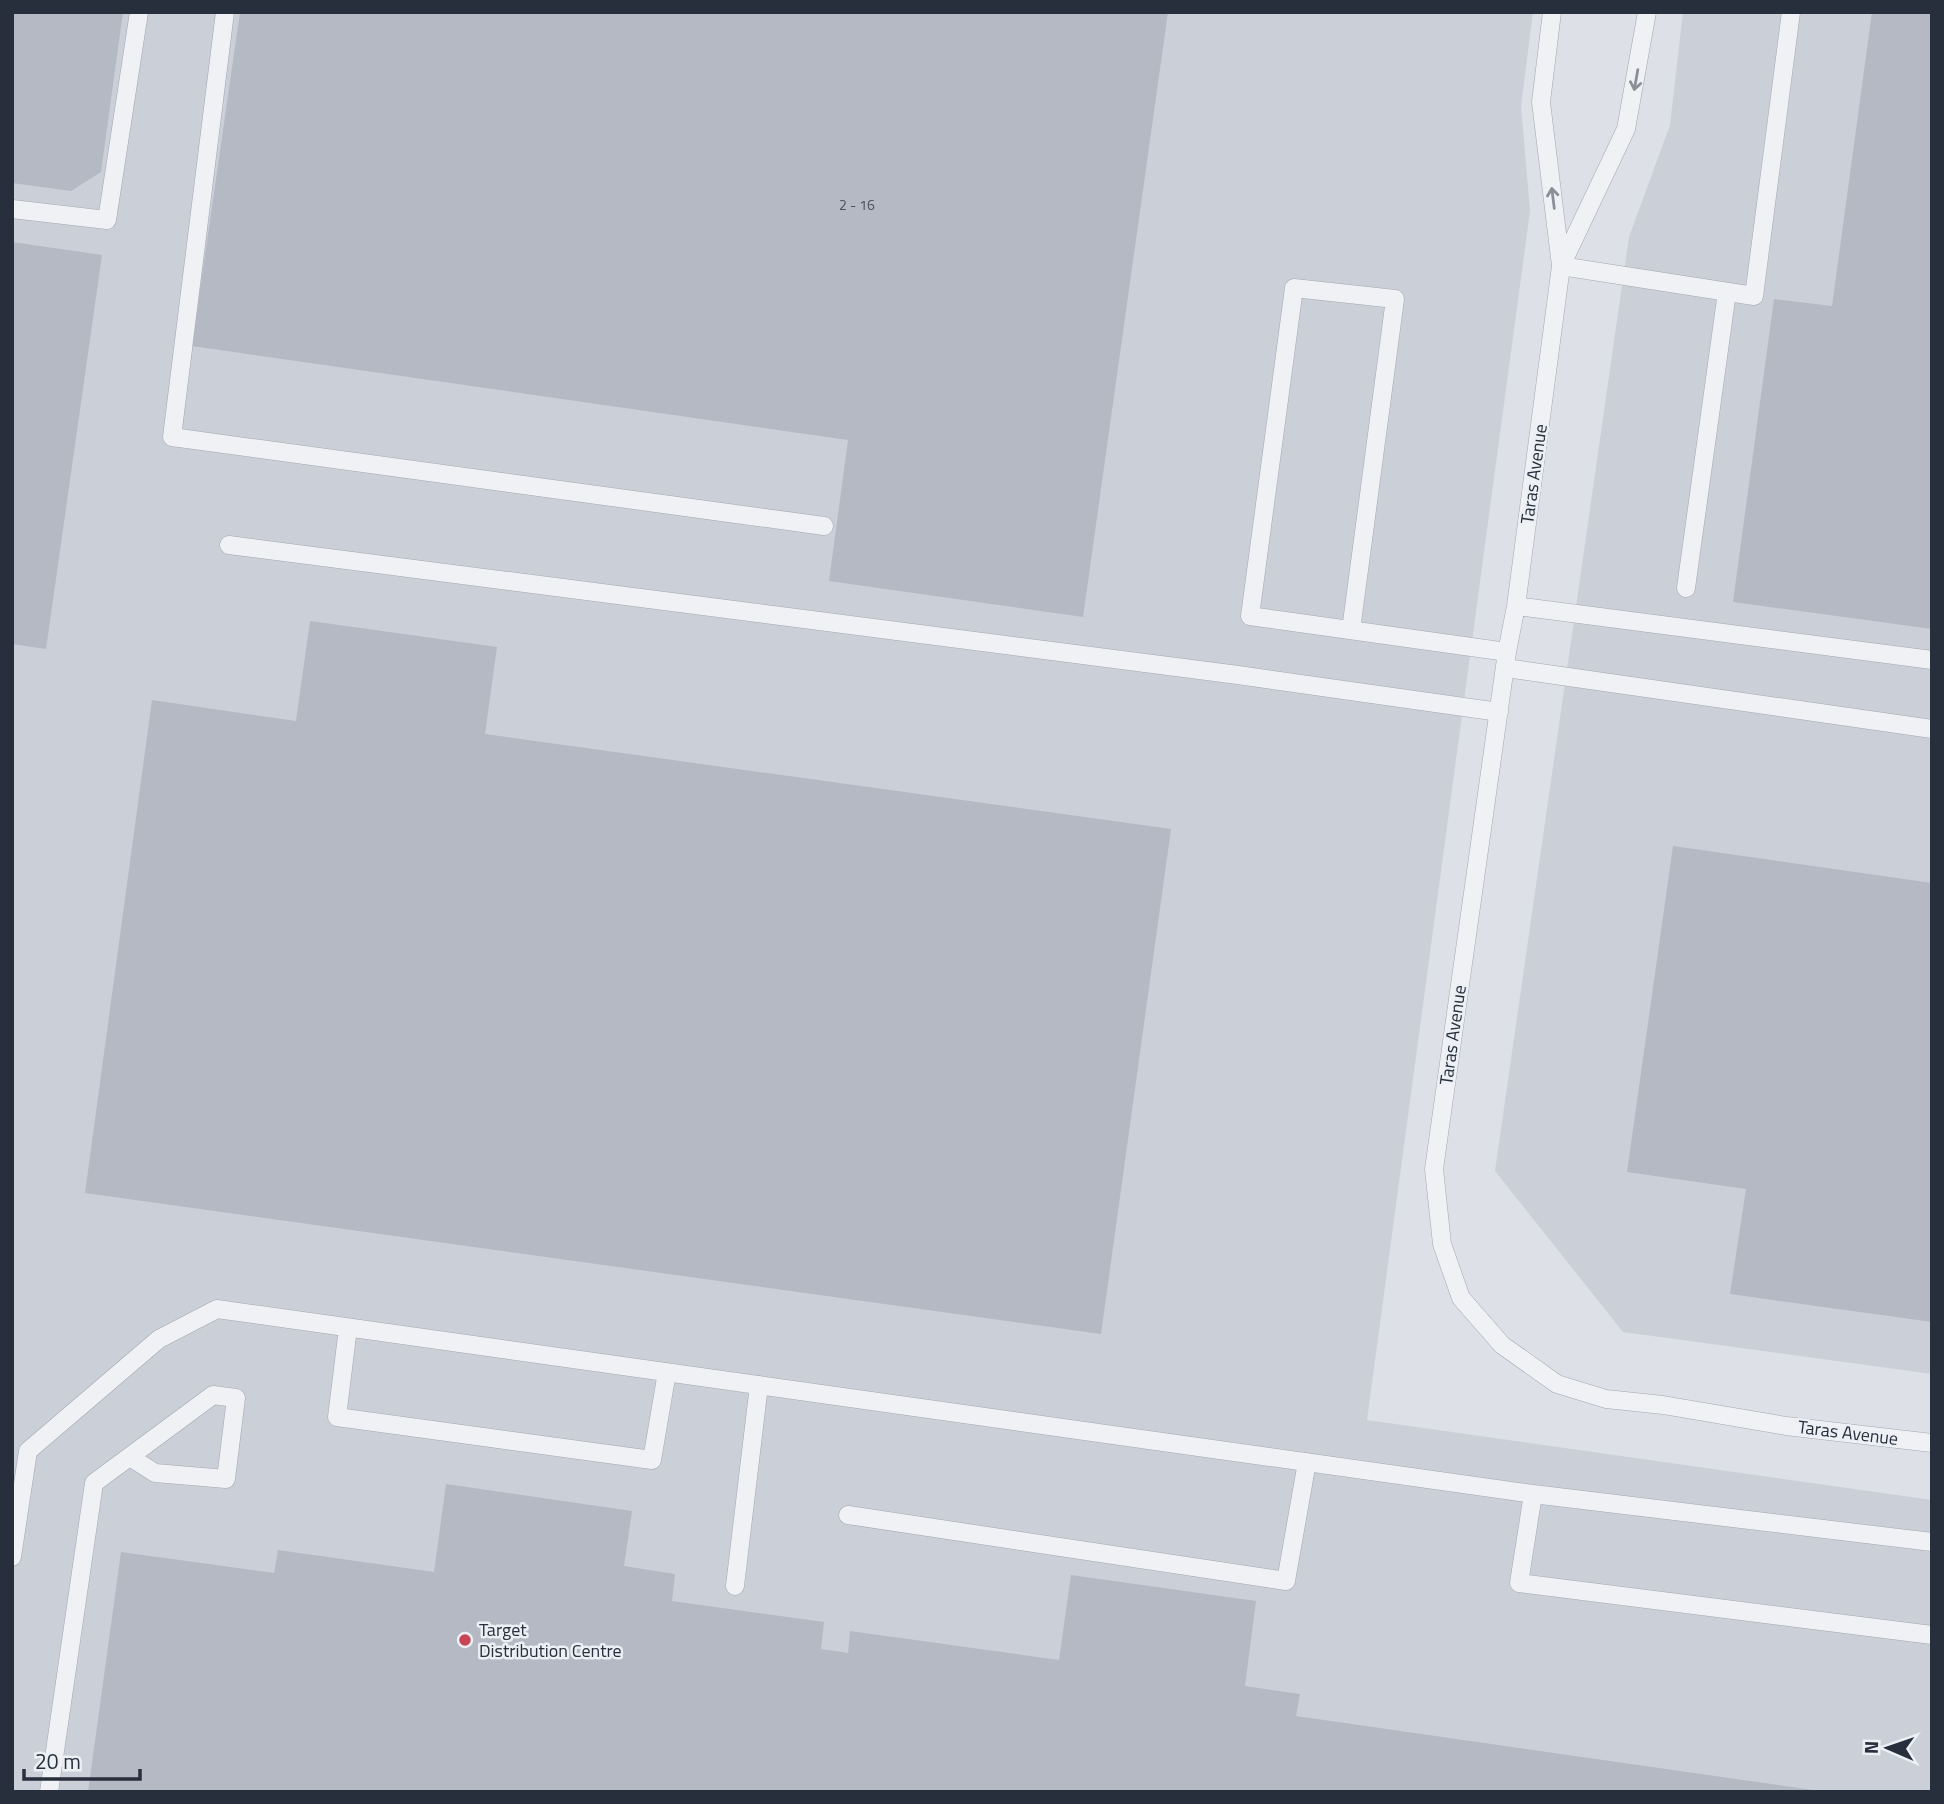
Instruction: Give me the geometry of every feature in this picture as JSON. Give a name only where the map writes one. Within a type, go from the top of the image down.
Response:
[{"type":"lane","points":[[12,209],[107,220],[139,12]]},
{"type":"lane","points":[[225,12],[172,437],[824,526]]},
{"type":"lane","name":"Taras Avenue","points":[[1552,12],[1541,102],[1561,266],[1516,606],[1506,660],[1434,1169],[1442,1244],[1461,1298],[1502,1345],[1557,1384],[1606,1399],[1663,1405],[1786,1426],[1932,1443]]},
{"type":"lane","name":"Taras Avenue","points":[[1561,266],[1626,129],[1647,12]]},
{"type":"lane","points":[[1561,266],[1754,296],[1791,12]]},
{"type":"lane","points":[[1351,630],[1395,299],[1294,288],[1250,617],[1351,630],[1506,660],[1932,729]]},
{"type":"lane","points":[[1686,588],[1727,292]]},
{"type":"lane","points":[[229,545],[1224,673],[1499,712]]},
{"type":"lane","points":[[1516,606],[1932,660]]},
{"type":"lane","points":[[12,1557],[28,1451],[159,1339],[217,1309],[1533,1494],[1932,1542]]},
{"type":"lane","points":[[348,1328],[337,1417],[364,1421],[652,1460],[667,1372]]},
{"type":"lane","points":[[735,1586],[759,1385]]},
{"type":"lane","points":[[49,1792],[94,1483],[213,1395],[236,1398],[226,1479],[155,1473],[130,1457]]},
{"type":"lane","points":[[848,1515],[1286,1581],[1307,1462]]},
{"type":"lane","points":[[1533,1494],[1519,1583],[1932,1635]]},
{"type":"shaded area","points":[[12,12],[1533,12],[1521,106],[1530,211],[1367,1420],[1932,1500],[1932,1792],[12,1792]]},
{"type":"shaded area","points":[[1683,12],[1932,12],[1932,1374],[1623,1332],[1495,1171],[1629,237],[1670,125]]},
{"type":"building","points":[[12,12],[123,12],[101,172],[71,191],[12,183]]},
{"type":"building","points":[[240,12],[1168,12],[1083,617],[829,581],[848,440],[192,346]]},
{"type":"building","points":[[1872,12],[1932,12],[1932,629],[1733,602],[1774,299],[1832,306]]},
{"type":"building","points":[[12,242],[102,255],[46,649],[12,644]]},
{"type":"building","points":[[310,621],[497,647],[485,734],[1171,829],[1101,1334],[85,1193],[152,700],[296,721]]},
{"type":"building","points":[[1673,846],[1932,883],[1932,1322],[1730,1294],[1746,1189],[1627,1172]]},
{"type":"building","name":"Target Distribution Centre","points":[[446,1484],[632,1511],[624,1566],[675,1574],[672,1601],[824,1622],[821,1649],[848,1653],[850,1631],[1059,1660],[1071,1575],[1256,1601],[1245,1686],[1300,1694],[1296,1716],[1827,1792],[88,1792],[121,1552],[274,1573],[278,1550],[434,1572]]},
{"type":"place","name":"Target Distribution Centre","points":[[465,1640]]}]
